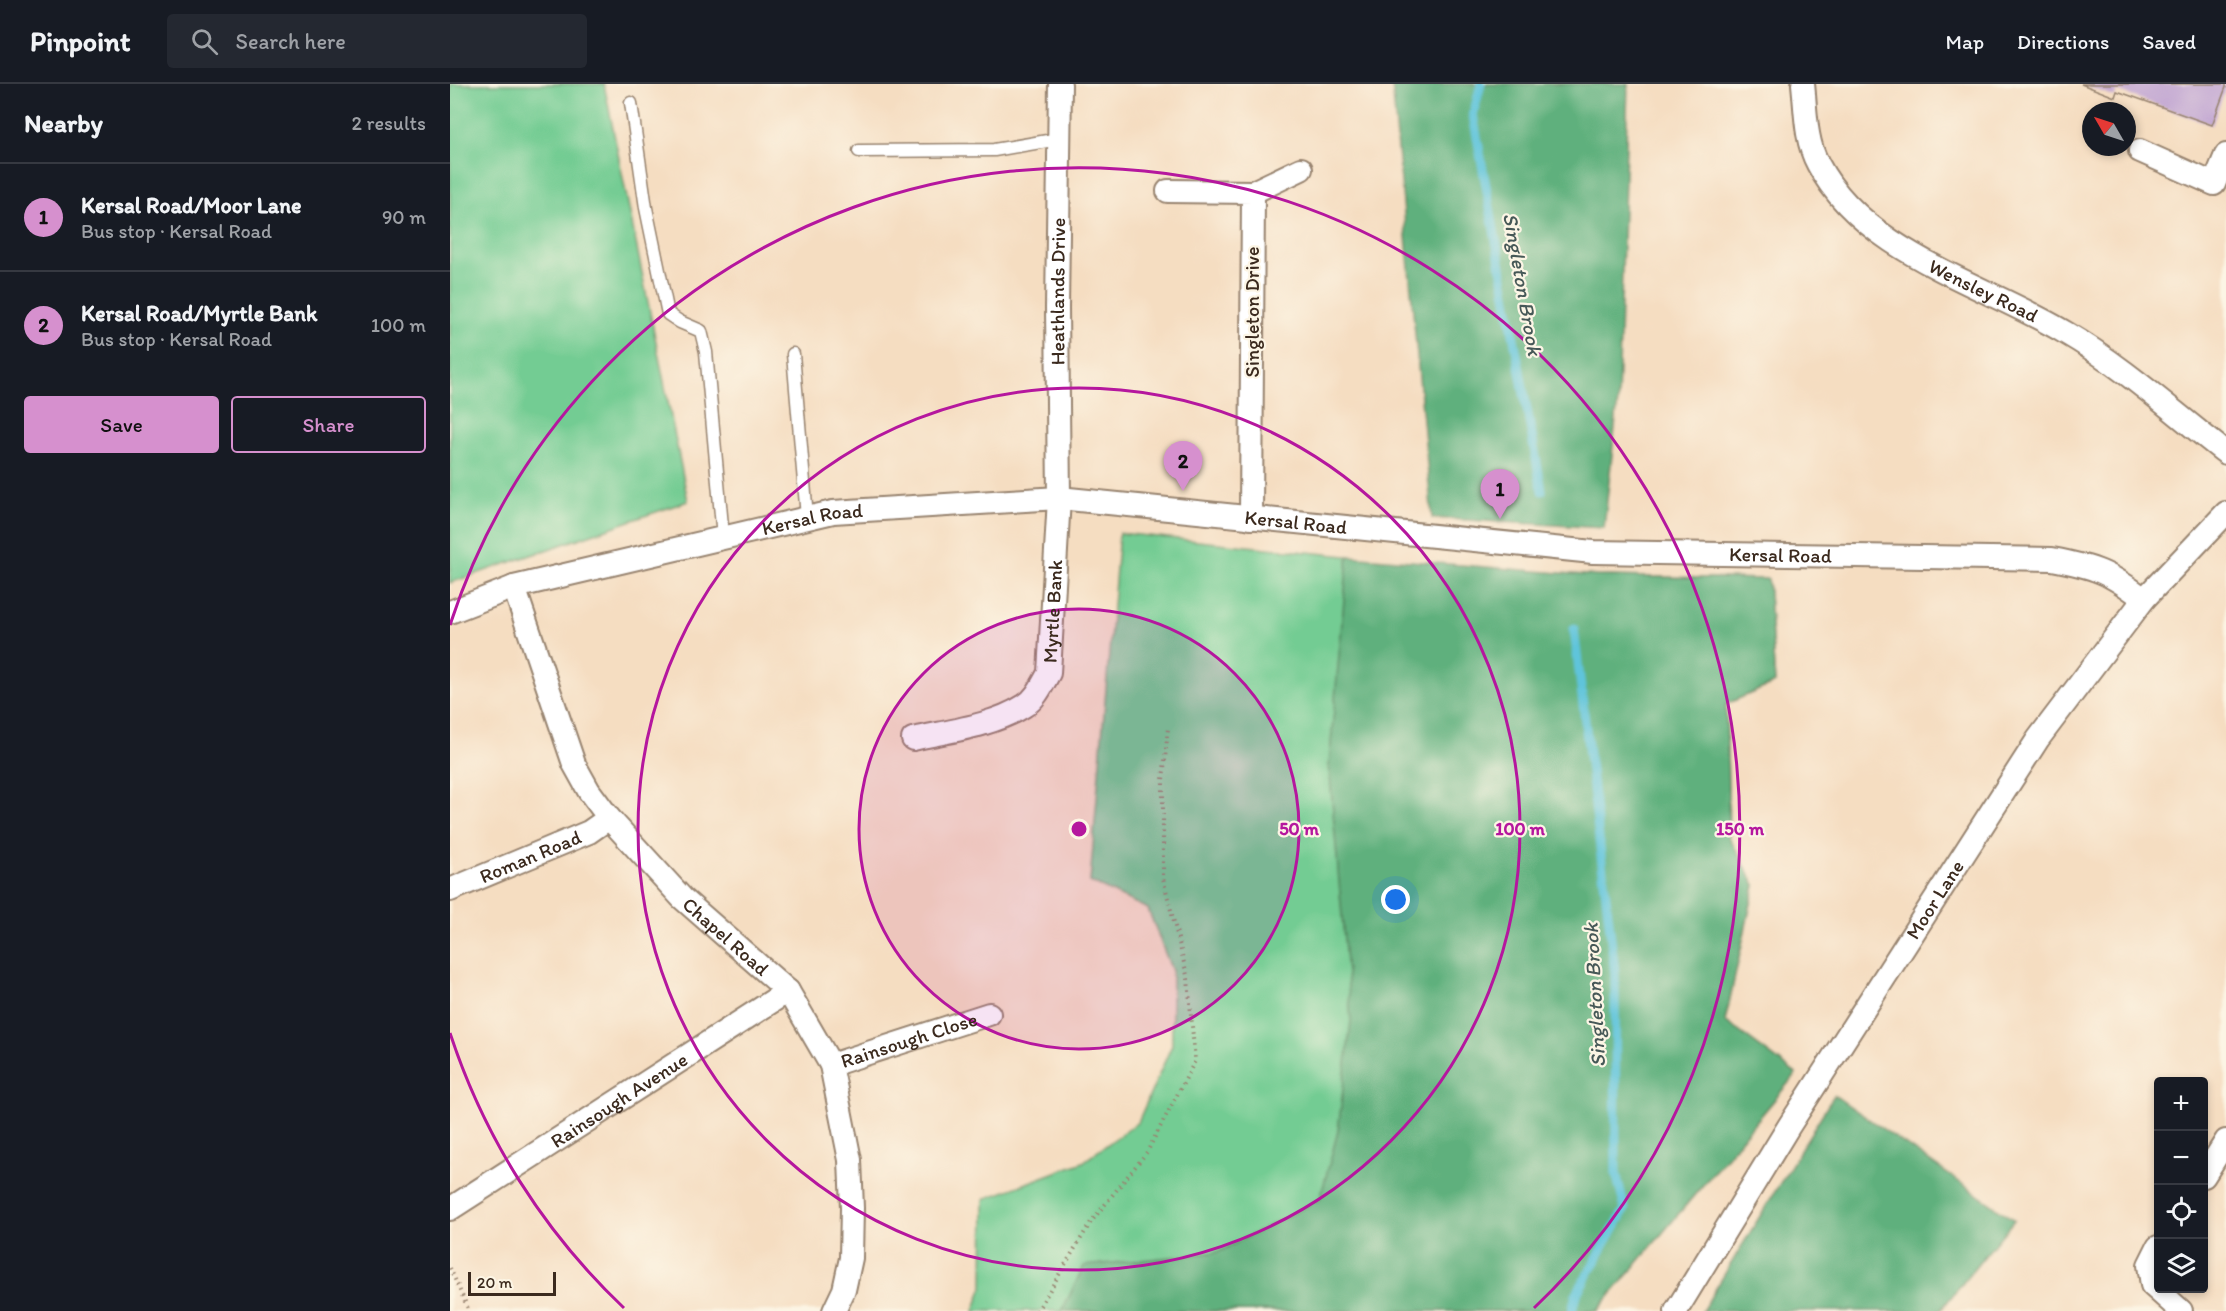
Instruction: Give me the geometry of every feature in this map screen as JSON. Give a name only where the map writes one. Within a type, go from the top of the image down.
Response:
[{"type":"street","name":"Heathlands Drive","points":[[1059,498],[1057,308],[1060,84]]},
{"type":"street","name":"Wensley Road","points":[[1803,84],[1807,132],[1817,162],[1850,208],[1906,251],[2022,307],[2069,334],[2226,453]]},
{"type":"street","points":[[2139,151],[2214,184],[2226,155]]},
{"type":"street","points":[[1168,191],[1253,192],[1301,169]]},
{"type":"street","name":"Singleton Drive","points":[[1251,518],[1253,192]]},
{"type":"street","name":"Kersal Road","points":[[450,612],[514,587],[833,512],[1059,498],[1593,552],[2052,559],[2093,567],[2115,577],[2144,599]]},
{"type":"street","name":"Myrtle Bank","points":[[913,739],[995,719],[1025,706],[1038,692],[1048,673],[1059,498]]},
{"type":"street","name":"Moor Lane","points":[[1676,1311],[1789,1125],[2038,739],[2144,599],[2226,513]]},
{"type":"street","name":"Chapel Road","points":[[514,587],[574,764],[589,791],[609,818],[682,898],[788,991],[831,1065],[850,1160],[852,1208],[851,1258],[844,1290],[834,1311]]},
{"type":"street","name":"Roman Road","points":[[450,890],[589,832],[609,818]]},
{"type":"street","name":"Rainsough Avenue","points":[[450,1209],[788,991]]},
{"type":"street","name":"Rainsough Close","points":[[831,1065],[988,1014]]},
{"type":"street","points":[[2208,1170],[2226,1141]]},
{"type":"street","points":[[2154,1255],[2149,1265],[2148,1275],[2154,1287]]},
{"type":"street","points":[[2160,1293],[2176,1310]]},
{"type":"lane","points":[[631,103],[646,208],[668,314],[701,331],[706,352],[723,537]]},
{"type":"lane","points":[[859,152],[994,150],[1059,139]]},
{"type":"lane","points":[[793,354],[807,518]]},
{"type":"path","points":[[1037,1311],[1091,1222],[1147,1152],[1195,1061],[1188,978],[1164,878],[1163,780],[1168,728]]},
{"type":"path","points":[[450,1268],[469,1311]]},
{"type":"green space","points":[[450,84],[604,84],[688,501],[450,583]]},
{"type":"green space","points":[[1392,84],[1628,84],[1618,400],[1604,528],[1432,518]]},
{"type":"green space","points":[[1119,533],[1444,566],[1598,576],[1768,579],[1775,683],[1726,704],[1729,837],[1755,885],[1725,1021],[1796,1074],[1597,1311],[974,1311],[983,1287],[984,1199],[1083,1162],[1138,1122],[1172,1045],[1172,971],[1148,909],[1090,882]]},
{"type":"green space","points":[[1348,556],[1598,576],[1768,579],[1775,683],[1726,704],[1729,837],[1755,885],[1725,1021],[1796,1074],[1597,1311],[1062,1311],[1084,1266],[1219,1252],[1320,1199],[1338,1131],[1351,1021],[1329,765]]},
{"type":"green space","points":[[1834,1095],[2014,1220],[1940,1311],[1702,1311]]},
{"type":"building","points":[[2081,84],[2226,84],[2226,87],[2212,125],[2117,91],[2115,97]]},
{"type":"waterway","name":"Singleton Brook","points":[[1481,84],[1473,115],[1542,491]]},
{"type":"waterway","name":"Singleton Brook","points":[[1572,1311],[1576,1295],[1625,1209],[1616,1173],[1615,972],[1574,629]]},
{"type":"place","name":"Kersal Road/Myrtle Bank","points":[[1183,491]]},
{"type":"place","name":"Kersal Road/Moor Lane","points":[[1500,519]]}]
